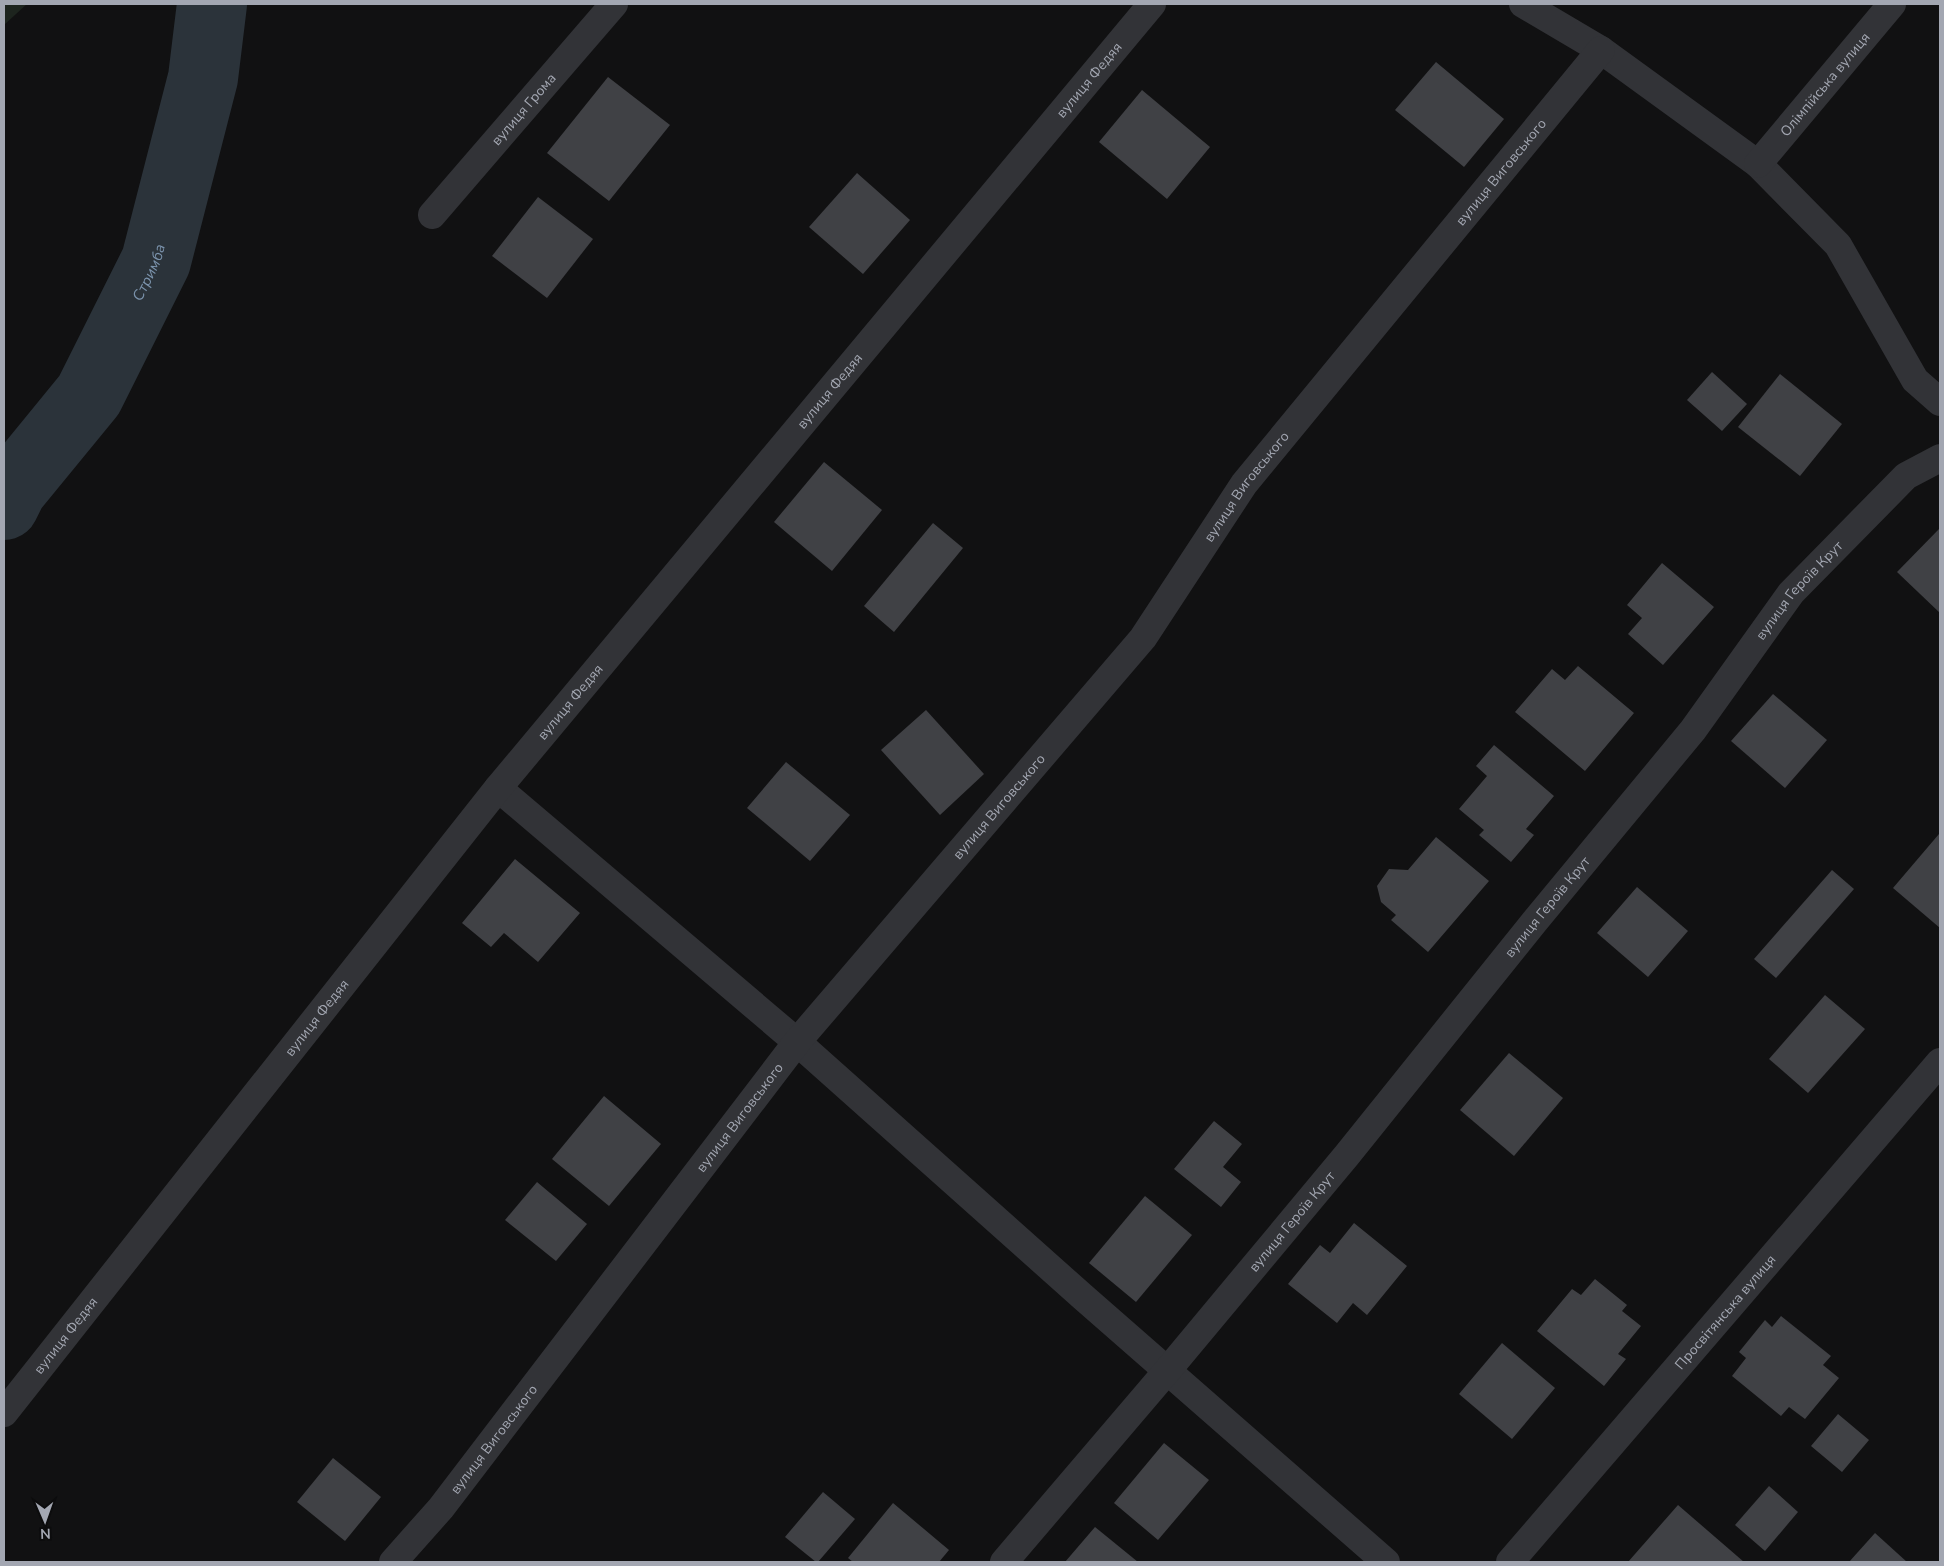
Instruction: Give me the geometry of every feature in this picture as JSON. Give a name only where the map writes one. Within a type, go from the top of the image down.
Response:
[{"type":"street","name":"вулиця Грома","points":[[432,215],[614,4]]},
{"type":"street","name":"вулиця Федяя","points":[[4,1413],[498,788],[1152,4]]},
{"type":"street","points":[[1523,4],[1602,50],[1758,164],[1838,245],[1915,380],[1940,402]]},
{"type":"street","name":"Олімпійська вулиця","points":[[1758,164],[1892,4]]},
{"type":"street","name":"вулиця Виговського","points":[[393,1562],[441,1508],[797,1042],[1143,638],[1244,484],[1602,50]]},
{"type":"street","name":"вулиця Героїв Крут","points":[[1004,1562],[1168,1371],[1347,1155],[1535,921],[1693,730],[1791,593],[1906,476],[1940,458]]},
{"type":"street","points":[[498,788],[797,1042],[1386,1562]]},
{"type":"street","name":"Просвітянська вулиця","points":[[1510,1562],[1940,1062]]},
{"type":"shaded area","points":[[4,4],[27,4],[4,25]]},
{"type":"building","points":[[1436,62],[1504,119],[1464,167],[1395,110]]},
{"type":"building","points":[[608,77],[670,125],[609,201],[547,153]]},
{"type":"building","points":[[1142,90],[1210,147],[1167,199],[1099,142]]},
{"type":"building","points":[[857,173],[910,220],[863,274],[809,227]]},
{"type":"building","points":[[538,197],[593,239],[547,298],[492,256]]},
{"type":"building","points":[[1712,372],[1747,404],[1722,431],[1687,400]]},
{"type":"building","points":[[1780,374],[1842,424],[1800,476],[1738,427]]},
{"type":"building","points":[[824,462],[882,510],[832,571],[774,522]]},
{"type":"building","points":[[933,523],[963,548],[894,632],[864,606]]},
{"type":"building","points":[[1940,528],[1940,613],[1897,572]]},
{"type":"building","points":[[1662,563],[1714,607],[1663,665],[1628,634],[1642,618],[1627,605]]},
{"type":"building","points":[[1578,666],[1634,713],[1585,771],[1515,712],[1552,669],[1565,680]]},
{"type":"building","points":[[1773,694],[1827,740],[1785,788],[1731,741]]},
{"type":"building","points":[[926,710],[984,774],[940,815],[881,750]]},
{"type":"building","points":[[1494,745],[1554,796],[1526,829],[1534,835],[1511,862],[1479,835],[1484,830],[1459,809],[1487,776],[1476,766]]},
{"type":"building","points":[[786,762],[850,815],[810,861],[747,808]]},
{"type":"building","points":[[1939,834],[1940,836],[1940,928],[1893,888]]},
{"type":"building","points":[[1436,837],[1489,881],[1428,952],[1391,920],[1396,915],[1381,902],[1377,886],[1389,869],[1408,870]]},
{"type":"building","points":[[515,859],[580,913],[538,962],[504,933],[491,947],[462,923]]},
{"type":"building","points":[[1832,870],[1854,889],[1776,978],[1754,959]]},
{"type":"building","points":[[1637,887],[1688,931],[1648,977],[1597,933]]},
{"type":"building","points":[[1825,995],[1865,1029],[1808,1093],[1769,1059]]},
{"type":"building","points":[[1509,1053],[1563,1098],[1514,1156],[1460,1110]]},
{"type":"building","points":[[604,1096],[661,1144],[609,1206],[552,1159]]},
{"type":"building","points":[[1214,1121],[1242,1144],[1223,1167],[1241,1182],[1221,1207],[1174,1169]]},
{"type":"building","points":[[537,1182],[587,1224],[556,1261],[505,1220]]},
{"type":"building","points":[[1145,1196],[1192,1235],[1136,1302],[1089,1263]]},
{"type":"building","points":[[1354,1223],[1407,1266],[1367,1315],[1353,1303],[1337,1323],[1288,1284],[1320,1245],[1330,1253]]},
{"type":"building","points":[[1595,1279],[1627,1305],[1622,1311],[1641,1326],[1618,1354],[1626,1359],[1604,1386],[1537,1331],[1572,1289],[1581,1295]]},
{"type":"building","points":[[1781,1316],[1831,1356],[1823,1365],[1839,1378],[1805,1419],[1789,1407],[1781,1416],[1732,1376],[1746,1358],[1739,1352],[1765,1320],[1772,1327]]},
{"type":"building","points":[[1502,1343],[1555,1388],[1512,1439],[1459,1394]]},
{"type":"building","points":[[1838,1414],[1869,1440],[1842,1472],[1811,1446]]},
{"type":"building","points":[[1164,1443],[1209,1480],[1158,1540],[1114,1503]]},
{"type":"building","points":[[333,1458],[381,1497],[345,1541],[297,1502]]},
{"type":"building","points":[[1769,1486],[1798,1512],[1765,1551],[1735,1525]]},
{"type":"building","points":[[823,1492],[855,1519],[816,1562],[785,1537]]},
{"type":"building","points":[[893,1503],[949,1550],[939,1562],[853,1562],[848,1558]]},
{"type":"building","points":[[1678,1505],[1744,1562],[1628,1562]]},
{"type":"building","points":[[1095,1527],[1138,1562],[1065,1562]]},
{"type":"building","points":[[1875,1533],[1907,1562],[1849,1562]]},
{"type":"waterway","name":"Стримба","points":[[4,505],[12,489],[89,395],[156,261],[203,78],[212,4]]}]
